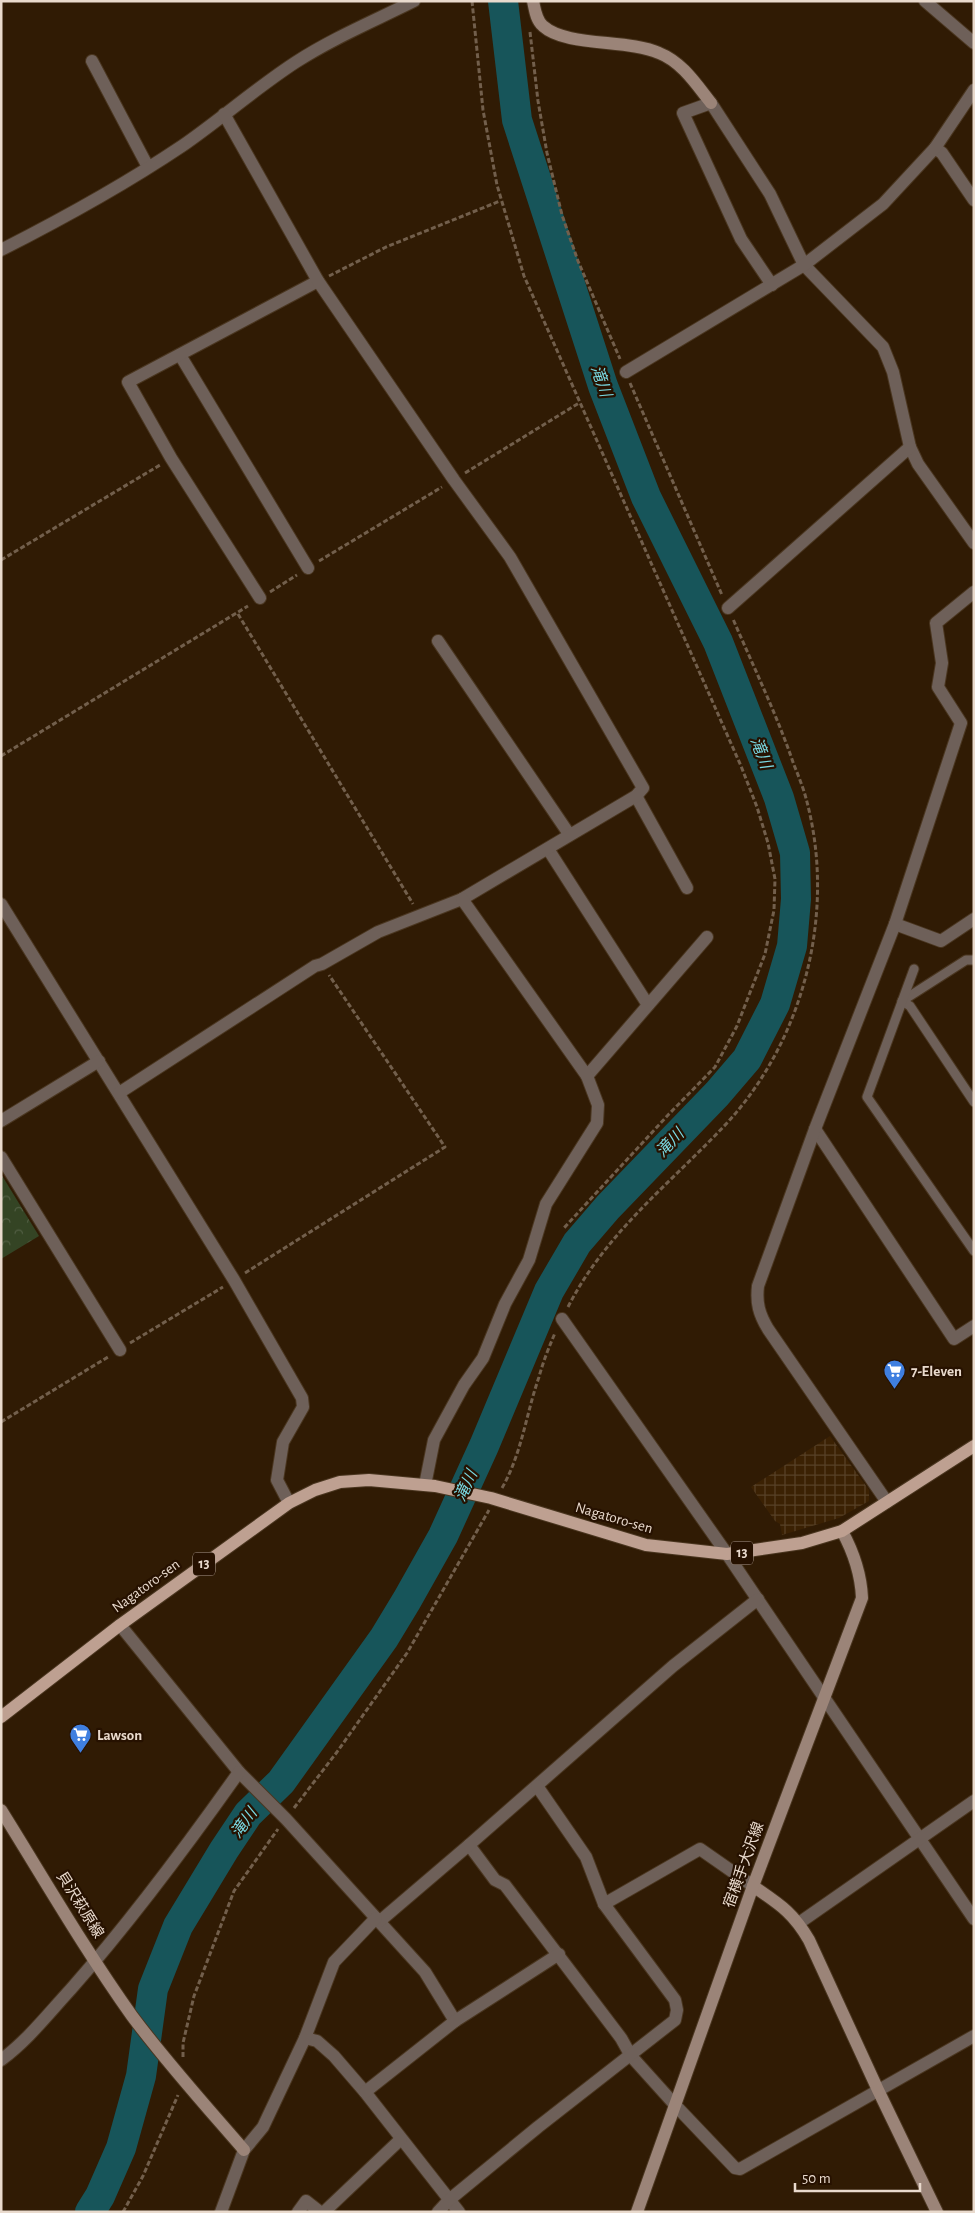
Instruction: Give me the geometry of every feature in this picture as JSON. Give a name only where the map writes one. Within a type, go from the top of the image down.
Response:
[{"type":"main road","name":"Nagatoro-sen","points":[[1,1717],[120,1626],[290,1503],[315,1490],[340,1482],[369,1480],[430,1486],[490,1498],[646,1546],[728,1554],[802,1543],[842,1531],[974,1446]]},
{"type":"street","points":[[533,1],[540,22],[554,32],[584,40],[646,48],[672,59],[691,77],[711,103],[770,194],[804,265],[883,346],[893,372],[910,447],[918,464],[974,543]]},
{"type":"street","points":[[925,1],[974,44]]},
{"type":"street","points":[[1,250],[71,215],[148,168],[296,62],[335,38],[411,2]]},
{"type":"street","points":[[92,61],[148,168]]},
{"type":"street","points":[[626,372],[804,265],[883,204],[935,148],[974,90]]},
{"type":"street","points":[[711,103],[683,113],[741,239],[772,285]]},
{"type":"street","points":[[119,1093],[314,966],[322,964],[378,932],[462,898],[636,796],[643,788],[510,557],[454,480],[318,281],[224,114]]},
{"type":"street","points":[[935,148],[942,153],[974,200]]},
{"type":"street","points":[[260,598],[171,458],[128,382],[318,281]]},
{"type":"street","points":[[180,355],[308,568]]},
{"type":"street","points":[[728,608],[910,447]]},
{"type":"street","points":[[887,1502],[760,1315],[757,1299],[758,1286],[815,1129],[895,924],[961,723],[938,687],[942,663],[936,623],[974,592]]},
{"type":"street","points":[[438,641],[569,834]]},
{"type":"street","points":[[636,796],[687,888]]},
{"type":"street","points":[[548,849],[648,1005]]},
{"type":"street","points":[[430,1486],[434,1440],[464,1385],[483,1358],[505,1304],[529,1260],[546,1204],[597,1123],[598,1105],[587,1076],[462,898]]},
{"type":"street","points":[[1,904],[234,1280],[302,1398],[303,1408],[283,1442],[277,1480],[290,1503]]},
{"type":"street","points":[[895,924],[942,941],[974,919]]},
{"type":"street","points":[[587,1076],[707,937]]},
{"type":"street","points":[[1,1120],[99,1061]]},
{"type":"street","points":[[815,1129],[954,1339],[974,1326]]},
{"type":"street","points":[[1,1157],[120,1350]]},
{"type":"street","points":[[562,1319],[728,1554],[974,1919]]},
{"type":"street","name":"宿横手大沢線","points":[[638,2212],[753,1886],[862,1598],[862,1583],[858,1568],[842,1531]]},
{"type":"street","points":[[221,2212],[244,2150],[263,2127],[305,2038],[334,1962],[378,1919],[469,1845],[674,1666],[758,1599]]},
{"type":"street","points":[[120,1626],[241,1775],[283,1816],[425,1972],[455,2021]]},
{"type":"street","points":[[1,2060],[31,2035],[96,1961],[183,1852],[241,1775]]},
{"type":"street","points":[[438,2212],[449,2200],[675,2020],[677,2010],[675,2000],[604,1904],[586,1857],[537,1786]]},
{"type":"street","points":[[799,1923],[974,1801]]},
{"type":"street","name":"貝沢萩原線","points":[[1,1810],[132,2015],[182,2080]]},
{"type":"street","points":[[469,1845],[495,1880],[505,1885],[559,1954],[621,2038],[631,2056],[735,2168],[740,2169],[974,2036]]},
{"type":"street","points":[[604,1904],[700,1849],[788,1910],[799,1923],[937,2212]]},
{"type":"street","points":[[366,2092],[455,2021],[559,1954]]},
{"type":"street","points":[[305,2038],[317,2041],[334,2056],[366,2092],[459,2212]]},
{"type":"street","points":[[182,2080],[244,2150]]},
{"type":"street","points":[[324,2212],[401,2138]]},
{"type":"street","points":[[298,2212],[306,2201],[320,2212]]},
{"type":"lane","points":[[902,1001],[966,960],[974,960]]},
{"type":"lane","points":[[914,969],[867,1097],[974,1251]]},
{"type":"lane","points":[[902,1001],[910,1006],[974,1102]]},
{"type":"path","points":[[472,1],[483,110],[500,201],[524,276],[740,766],[757,807],[768,843],[775,879],[774,910],[765,954],[737,1026],[716,1067],[669,1114],[563,1229]]},
{"type":"path","points":[[318,281],[386,247],[500,201]]},
{"type":"path","points":[[1,756],[238,614],[308,568],[579,403]]},
{"type":"path","points":[[1,560],[171,458]]},
{"type":"path","points":[[238,614],[420,916]]},
{"type":"path","points":[[1,1422],[234,1280],[445,1147],[322,964]]},
{"type":"path","points":[[122,2212],[143,2176],[176,2101],[182,2080],[183,2043],[194,1996],[230,1899],[283,1816]]},
{"type":"shaded area","points":[[830,1436],[869,1490],[869,1501],[839,1518],[782,1535],[780,1524],[775,1521],[751,1487]]},
{"type":"green space","points":[[1,1174],[39,1236],[1,1259]]},
{"type":"waterway","name":"滝川","points":[[90,2212],[100,2196],[121,2148],[141,2076],[153,1989],[178,1926],[248,1814],[281,1782],[384,1638],[407,1600],[443,1536],[484,1446],[549,1291],[577,1243],[608,1207],[717,1094],[747,1059],[775,1004],[792,946],[796,899],[795,853],[779,798],[718,642],[646,497],[603,386],[517,120],[503,1]]},
{"type":"place","name":"7-Eleven","points":[[895,1390]]},
{"type":"place","name":"Lawson","points":[[81,1754]]}]
